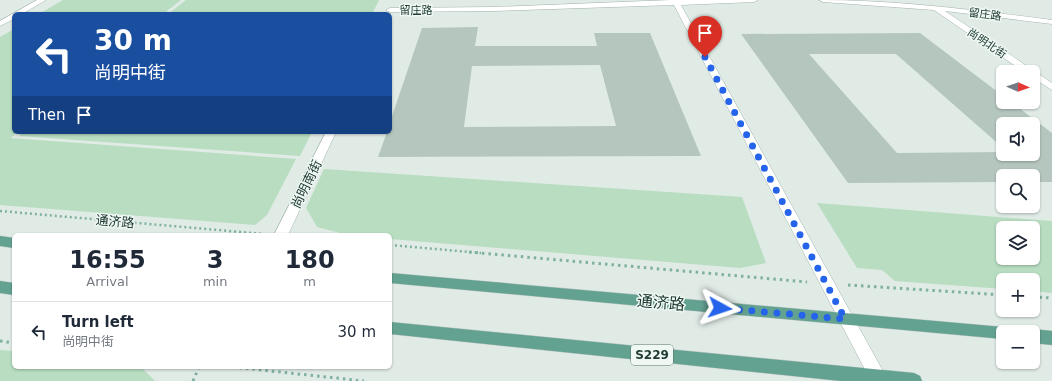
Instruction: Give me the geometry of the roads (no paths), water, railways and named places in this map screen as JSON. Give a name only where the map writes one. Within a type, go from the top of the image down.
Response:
[{"type":"main road","points":[[0,241],[12,243]]},
{"type":"main road","name":"通济路","points":[[392,278],[996,332]]},
{"type":"main road","points":[[0,287],[12,289]]},
{"type":"main road","name":"S229","points":[[392,328],[914,381]]},
{"type":"main road","points":[[1040,337],[1052,338]]},
{"type":"street","points":[[21,12],[42,0]]},
{"type":"street","points":[[389,12],[395,0]]},
{"type":"street","name":"留庄路","points":[[389,12],[754,0]]},
{"type":"street","name":"留庄路","points":[[823,0],[936,8],[1052,22]]},
{"type":"street","name":"尚明北街","points":[[925,0],[1020,65]]},
{"type":"street","points":[[676,2],[878,378]]},
{"type":"street","points":[[0,24],[12,17]]},
{"type":"street","points":[[1040,79],[1052,87]]},
{"type":"street","name":"尚明南街","points":[[277,233],[330,134]]}]
